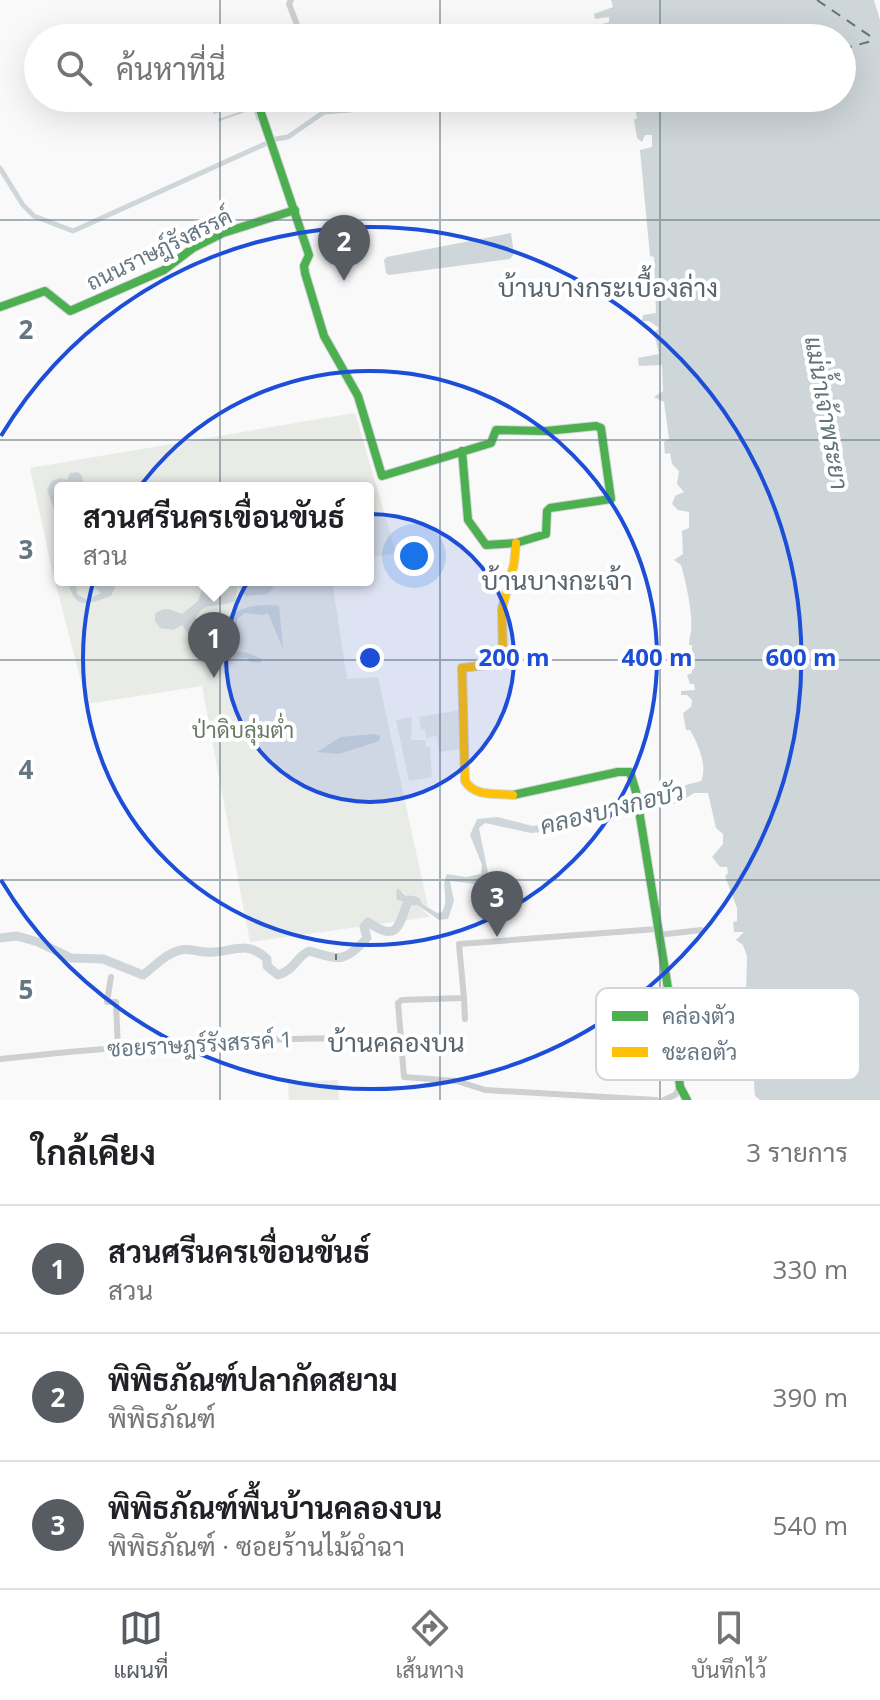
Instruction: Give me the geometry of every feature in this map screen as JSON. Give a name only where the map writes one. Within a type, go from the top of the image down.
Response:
[{"type":"street","points":[[291,0],[289,4],[297,24]]},
{"type":"street","points":[[261,112],[309,255],[304,266],[305,273],[324,336],[358,396],[382,476],[462,451],[491,443],[496,430],[546,431],[596,426],[601,428],[611,499],[550,508],[547,511],[546,534],[516,543],[486,545],[470,526],[462,451]]},
{"type":"street","name":"ถนนราษฎ์รังสรรค์","points":[[0,307],[45,291],[70,311],[164,270],[193,248],[223,233],[295,210]]},
{"type":"street","points":[[516,543],[515,569],[505,593],[502,617],[503,663],[462,668],[467,785],[477,792],[515,795],[625,771],[632,775],[670,988]]},
{"type":"street","points":[[465,1019],[459,944],[701,930]]},
{"type":"street","points":[[111,977],[107,1002],[116,1002],[118,1049]]},
{"type":"street","points":[[464,998],[400,1001],[404,1077],[457,1081],[485,1090],[656,1100]]},
{"type":"street","name":"ซอยราษฎร์รังสรรค์ 1","points":[[0,1059],[281,1039],[401,1038]]},
{"type":"street","points":[[679,1080],[687,1100]]},
{"type":"street","points":[[664,1100],[675,1095],[680,1087]]},
{"type":"green space","points":[[355,413],[396,553],[374,557],[374,482],[54,482],[54,578],[30,468]]},
{"type":"green space","name":"ป่าดิบลุ่มต่ำ","points":[[56,586],[333,586],[347,679],[378,677],[428,907],[409,899],[403,891],[396,892],[417,904],[430,917],[250,942],[202,686],[87,704]]},
{"type":"green space","points":[[460,710],[461,749],[439,752],[437,736],[426,738],[419,717]]},
{"type":"green space","points":[[412,717],[411,740],[425,740],[426,747],[430,747],[432,777],[409,781],[396,720]]},
{"type":"green space","points":[[338,1080],[339,1100],[289,1100],[288,1082]]},
{"type":"water","name":"แม่น้ำเจ้าพระยา","points":[[611,0],[874,0],[880,20],[880,1100],[760,1100],[755,1096],[753,1080],[860,1080],[860,988],[746,988],[747,956],[743,945],[736,940],[744,932],[734,932],[737,908],[725,876],[727,867],[720,867],[712,857],[723,844],[723,834],[716,828],[708,793],[694,793],[679,803],[624,813],[559,831],[531,833],[485,823],[479,828],[488,873],[484,880],[475,884],[450,881],[454,901],[448,919],[439,920],[416,904],[397,900],[398,888],[409,899],[420,899],[422,904],[437,913],[442,912],[447,874],[466,877],[481,874],[482,865],[470,835],[477,819],[497,817],[533,826],[572,819],[642,793],[680,790],[701,781],[703,775],[701,755],[690,730],[686,730],[683,713],[691,707],[692,700],[687,695],[681,695],[681,691],[695,690],[687,675],[692,673],[689,598],[681,565],[674,560],[683,554],[682,531],[689,528],[689,512],[678,510],[672,504],[675,496],[684,492],[677,484],[679,471],[672,464],[670,453],[665,454],[664,442],[669,439],[664,402],[654,397],[663,391],[662,365],[639,366],[638,358],[659,354],[654,333],[659,328],[649,321],[642,321],[643,315],[656,313],[654,257],[650,256],[640,150],[652,147],[652,135],[645,135],[642,142],[637,138],[634,119],[637,119],[636,112],[856,112],[856,24],[602,24],[609,22],[609,17],[595,19],[594,14],[613,7]]},
{"type":"water","points":[[511,233],[514,254],[510,259],[386,273],[384,260],[387,257]]},
{"type":"water","points":[[78,472],[84,482],[54,482],[54,508],[47,490],[52,481],[60,478],[67,480],[70,473]]},
{"type":"water","points":[[69,586],[76,586],[77,594],[87,600],[101,593],[93,586],[116,586],[111,596],[88,603],[78,601]]},
{"type":"water","points":[[203,586],[238,586],[235,601],[203,609],[196,617],[201,633],[208,638],[221,622],[238,611],[257,606],[279,606],[283,649],[268,613],[245,613],[237,619],[237,627],[226,629],[220,638],[224,650],[251,654],[262,659],[261,663],[250,662],[247,658],[225,660],[211,646],[193,641],[182,625],[173,630],[160,628],[155,621],[155,614],[159,611],[165,609],[182,614],[198,601]]},
{"type":"water","points":[[238,586],[272,586],[268,594],[246,596]]},
{"type":"water","points":[[380,736],[379,741],[339,754],[317,752],[341,737]]},
{"type":"waterway","points":[[219,120],[242,112]]},
{"type":"waterway","points":[[255,112],[258,120]]},
{"type":"waterway","points":[[0,168],[23,205],[34,216],[73,231],[276,139],[288,137],[324,112]]},
{"type":"waterway","name":"คลองบางกอบัว","points":[[0,938],[17,936],[71,958],[103,959],[143,975],[165,957],[181,950],[215,952],[245,948],[267,959],[267,966],[278,975],[309,951],[335,957],[353,952],[367,938],[364,927],[368,922],[385,931],[396,929],[408,900],[415,901]]},
{"type":"ferry route","points":[[817,0],[852,24]]},
{"type":"ferry route","points":[[856,26],[876,40]]},
{"type":"ferry route","points":[[856,45],[876,40]]},
{"type":"ferry route","points":[[336,954],[336,960]]},
{"type":"traffic: fast","points":[[261,112],[309,255],[304,266],[305,273],[324,336],[358,396],[382,476],[462,452]]},
{"type":"traffic: fast","points":[[0,307],[45,291],[70,311],[164,270],[193,248],[223,233],[295,210]]},
{"type":"traffic: fast","points":[[596,426],[601,428],[611,499],[550,508],[547,511],[546,534],[516,543],[486,545],[468,520],[462,452],[491,443],[496,430],[546,431],[596,426]]},
{"type":"traffic: fast","points":[[513,795],[630,772],[636,792],[668,988]]},
{"type":"traffic: fast","points":[[679,1080],[687,1100]]},
{"type":"traffic: slow","points":[[513,795],[480,792],[465,781],[462,668],[503,663],[502,609],[514,564],[516,543]]},
{"type":"place","name":"พิพิธภัณฑ์ปลากัดสยาม","points":[[344,281]]},
{"type":"place","name":"สวนศรีนครเขื่อนขันธ์","points":[[214,678]]},
{"type":"place","name":"พิพิธภัณฑ์พื้นบ้านคลองบน","points":[[497,937]]},
{"type":"district","name":"บ้านบางกระเบื้องล่าง","points":[[608,288]]},
{"type":"district","name":"บ้านบางกะเจ้า","points":[[557,581]]},
{"type":"district","name":"บ้านคลองบน","points":[[396,1043]]}]
